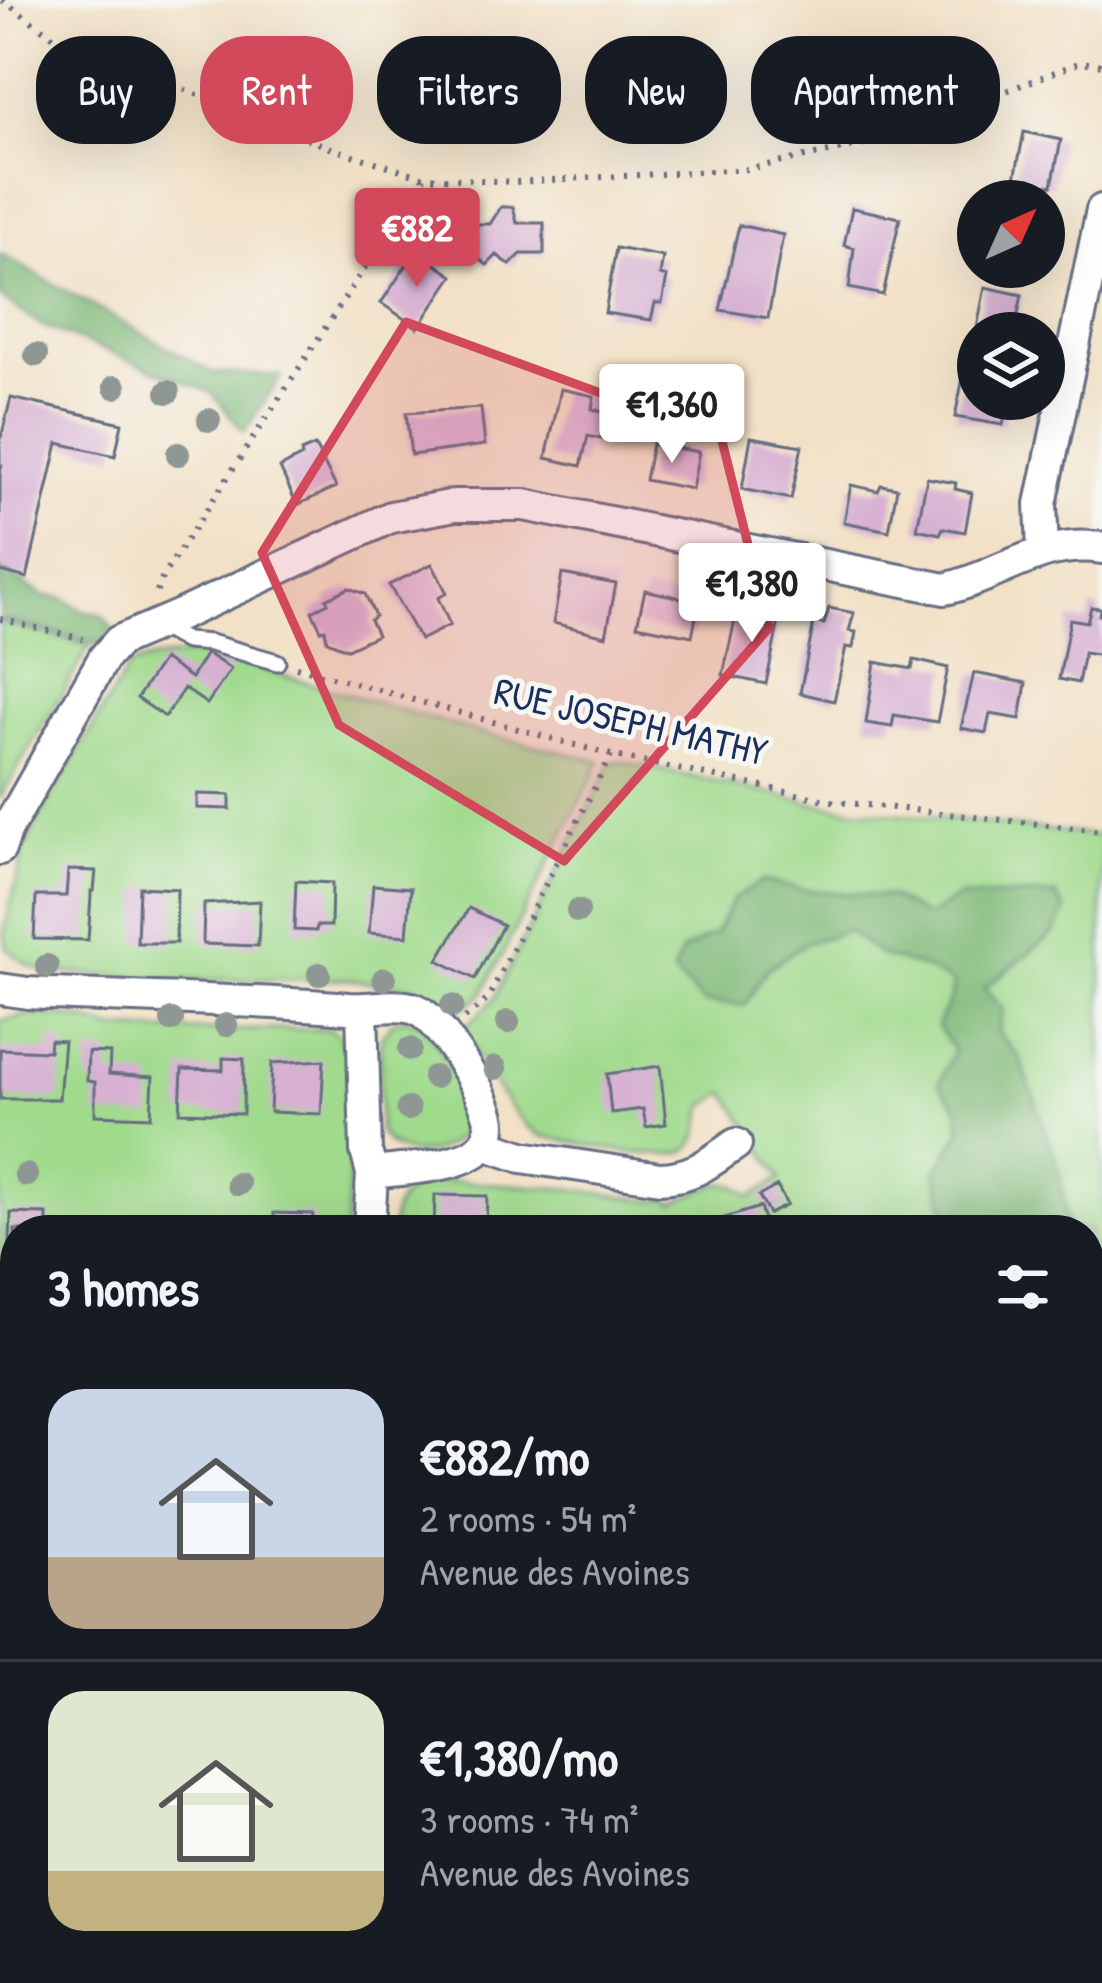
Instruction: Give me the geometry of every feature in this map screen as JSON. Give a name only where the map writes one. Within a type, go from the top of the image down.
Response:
[{"type":"street","points":[[1043,551],[1041,504],[1102,210]]},
{"type":"street","points":[[0,849],[108,651],[119,641],[391,517],[455,505],[524,506],[945,589],[975,582],[1043,551],[1077,544],[1102,548]]},
{"type":"street","points":[[0,989],[420,1009],[433,1020],[477,1089],[490,1127],[485,1144],[464,1159],[372,1173]]},
{"type":"street","points":[[362,1009],[366,1150],[372,1173],[370,1215]]},
{"type":"street","points":[[485,1144],[522,1157],[660,1178],[694,1172],[736,1144]]},
{"type":"lane","points":[[157,625],[186,641],[277,662]]},
{"type":"path","points":[[2,0],[54,37],[334,149],[424,177],[515,182],[748,169],[872,143],[1081,62],[1102,65]]},
{"type":"path","points":[[157,625],[152,604],[163,576],[424,177]]},
{"type":"path","points":[[0,619],[84,639],[108,651]]},
{"type":"path","name":"RUE JOSEPH MATHY","points":[[277,662],[610,755],[830,801],[1102,831]]},
{"type":"path","points":[[442,1033],[487,1000],[610,755]]},
{"type":"highlighted area","points":[[406,322],[721,437],[769,628],[564,861],[339,725],[262,553]]},
{"type":"green space","points":[[0,254],[213,373],[282,376],[244,432],[211,392],[43,326],[0,297]]},
{"type":"green space","points":[[0,572],[44,596],[62,598],[83,611],[103,615],[113,630],[105,646],[0,619]]},
{"type":"green space","points":[[0,623],[90,646],[0,798]]},
{"type":"green space","points":[[206,653],[480,733],[601,761],[481,996],[452,1015],[411,987],[348,979],[184,980],[49,972],[30,966],[7,949],[4,931],[24,851],[129,666]]},
{"type":"green space","points":[[611,763],[828,806],[1102,836],[1102,1215],[1066,1215],[1059,1170],[1020,1058],[998,1033],[984,988],[1054,933],[1055,895],[959,897],[927,917],[891,897],[804,890],[763,881],[733,899],[716,933],[682,951],[744,1005],[767,969],[805,943],[848,930],[880,955],[922,967],[954,983],[937,1026],[954,1051],[961,1132],[936,1171],[946,1215],[394,1215],[403,1196],[437,1180],[572,1189],[653,1201],[668,1198],[673,1203],[722,1184],[751,1197],[781,1178],[726,1092],[704,1107],[695,1142],[676,1154],[639,1153],[542,1136],[508,1104],[462,1030],[493,1001]]},
{"type":"green space","points":[[763,881],[804,890],[891,897],[927,917],[959,897],[1056,895],[1066,911],[1054,933],[984,988],[1003,1010],[998,1033],[1020,1058],[1059,1170],[1066,1215],[947,1215],[936,1171],[961,1131],[958,1108],[939,1083],[954,1051],[937,1026],[953,983],[922,967],[880,955],[848,931],[805,943],[767,969],[745,1005],[704,1003],[673,973],[682,951],[716,933],[733,899]]},
{"type":"green space","points":[[28,1015],[74,1017],[113,1029],[331,1029],[342,1040],[350,1080],[347,1215],[0,1215],[0,1021]]},
{"type":"green space","points":[[403,1018],[424,1024],[473,1104],[461,1134],[434,1151],[403,1151],[379,1131],[381,1038],[392,1023]]},
{"type":"building","points":[[1024,132],[1061,140],[1053,180],[1015,178]]},
{"type":"building","points":[[501,207],[513,207],[517,223],[544,223],[544,254],[521,254],[510,265],[497,255],[487,265],[474,255],[473,224],[490,224]]},
{"type":"building","points":[[852,208],[900,218],[883,295],[849,288],[854,248],[844,245]]},
{"type":"building","points":[[739,225],[783,235],[768,318],[720,310]]},
{"type":"building","points":[[616,248],[663,257],[660,275],[667,277],[662,303],[655,303],[651,320],[605,313]]},
{"type":"building","points":[[416,251],[453,276],[418,328],[381,303]]},
{"type":"building","points":[[985,288],[1022,295],[1018,312],[980,312]]},
{"type":"building","points":[[561,389],[594,396],[592,409],[606,413],[601,439],[588,436],[581,466],[546,458]]},
{"type":"building","points":[[11,398],[122,423],[115,456],[58,443],[27,578],[0,571],[0,442]]},
{"type":"building","points":[[481,408],[485,445],[411,455],[406,413]]},
{"type":"building","points":[[751,437],[802,446],[791,499],[742,489]]},
{"type":"building","points":[[652,444],[699,452],[692,489],[645,480]]},
{"type":"building","points":[[315,446],[336,487],[297,505],[280,468]]},
{"type":"building","points":[[927,478],[956,483],[955,489],[972,493],[965,532],[917,529]]},
{"type":"building","points":[[851,485],[878,491],[881,485],[897,488],[889,531],[844,522]]},
{"type":"building","points":[[432,564],[447,593],[438,598],[450,625],[420,640],[389,585]]},
{"type":"building","points":[[562,574],[616,584],[606,636],[553,623]]},
{"type":"building","points":[[349,588],[365,594],[377,635],[347,649],[327,641],[312,611]]},
{"type":"building","points":[[645,590],[699,602],[692,636],[637,625]]},
{"type":"building","points":[[738,606],[780,616],[766,684],[723,675]]},
{"type":"building","points":[[1091,607],[1100,608],[1102,615],[1102,656],[1084,653],[1078,683],[1059,679],[1070,619],[1087,622]]},
{"type":"building","points":[[829,608],[854,613],[849,631],[856,632],[853,648],[846,647],[834,701],[800,693],[814,622],[824,624]]},
{"type":"building","points":[[206,653],[231,669],[207,704],[184,688],[165,717],[137,698],[163,659],[191,678]]},
{"type":"building","points":[[914,660],[948,668],[937,722],[894,715],[892,727],[866,723],[875,662],[912,669]]},
{"type":"building","points":[[974,673],[1026,683],[1020,719],[990,714],[986,733],[961,728]]},
{"type":"building","points":[[197,794],[230,795],[230,809],[197,808]]},
{"type":"building","points":[[68,870],[96,871],[88,940],[34,939],[36,896],[66,896]]},
{"type":"building","points":[[296,881],[332,883],[331,926],[294,930]]},
{"type":"building","points":[[373,885],[411,888],[407,936],[369,933]]},
{"type":"building","points":[[139,887],[177,889],[176,943],[137,943]]},
{"type":"building","points":[[260,901],[258,946],[203,944],[204,904]]},
{"type":"building","points":[[469,908],[503,925],[475,979],[438,960]]},
{"type":"building","points":[[50,1040],[64,1041],[59,1099],[0,1099],[0,1049],[49,1051]]},
{"type":"building","points":[[88,1052],[110,1053],[109,1074],[153,1077],[151,1117],[95,1115],[95,1082],[87,1081]]},
{"type":"building","points":[[223,1058],[244,1059],[243,1114],[180,1112],[182,1069],[223,1070]]},
{"type":"building","points":[[324,1060],[321,1114],[270,1112],[272,1063]]},
{"type":"building","points":[[660,1066],[666,1124],[646,1127],[643,1109],[611,1113],[607,1074]]},
{"type":"building","points":[[777,1186],[787,1205],[769,1214],[759,1196]]},
{"type":"building","points":[[435,1195],[487,1196],[486,1215],[434,1215]]},
{"type":"building","points":[[760,1207],[762,1215],[734,1215]]}]
